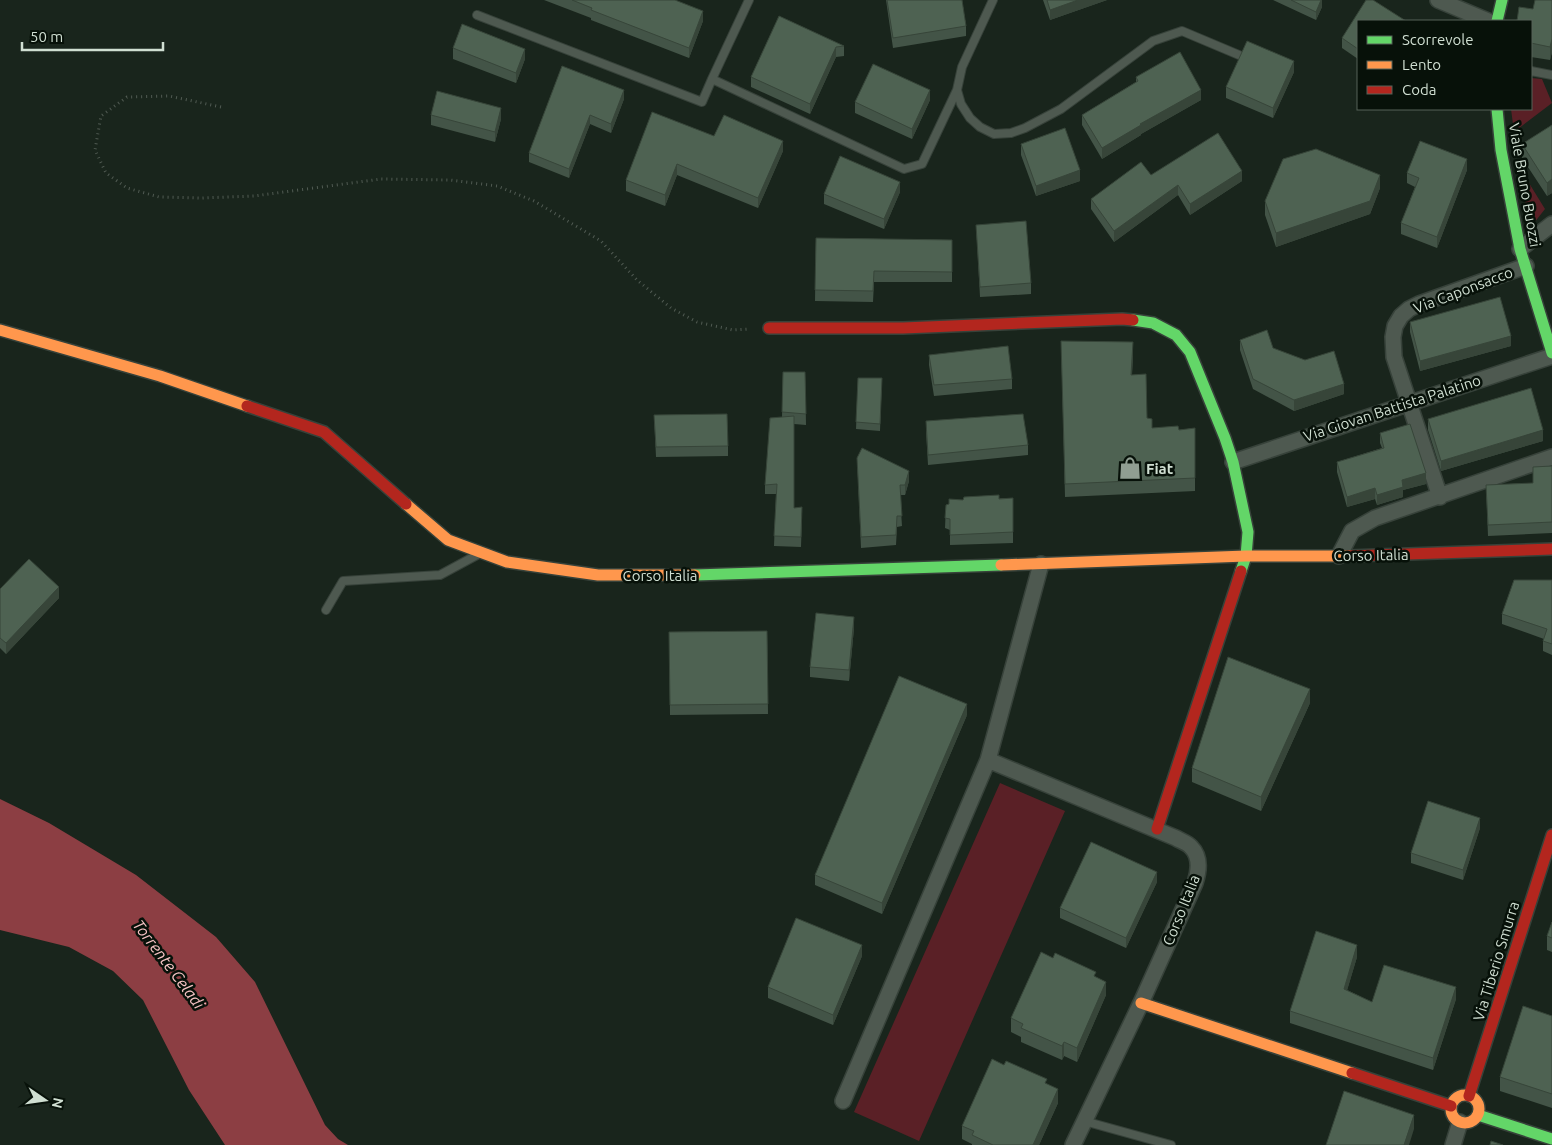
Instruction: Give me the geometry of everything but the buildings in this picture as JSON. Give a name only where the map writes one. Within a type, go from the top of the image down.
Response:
[{"type":"street","points":[[1438,0],[1486,20]]},
{"type":"street","points":[[1497,20],[1502,0]]},
{"type":"street","name":"Viale Bruno Buozzi","points":[[1496,110],[1501,150],[1520,249],[1552,354]]},
{"type":"street","points":[[1520,249],[1552,224]]},
{"type":"street","name":"Via Caponsacco","points":[[1440,496],[1394,357],[1393,338],[1395,326],[1401,316],[1419,304],[1526,266]]},
{"type":"street","points":[[769,328],[903,328],[1122,319],[1153,323],[1176,336],[1190,352],[1233,462],[1248,532],[1246,556],[1157,829]]},
{"type":"street","name":"Corso Italia","points":[[0,330],[160,376],[324,432],[448,540],[507,562],[527,565],[598,575],[657,576],[1246,556],[1339,556],[1552,549]]},
{"type":"street","name":"Via Giovan Battista Palatino","points":[[1233,462],[1552,354]]},
{"type":"street","points":[[1339,556],[1352,531],[1375,518],[1552,457]]},
{"type":"street","points":[[843,1101],[988,760],[1041,564]]},
{"type":"street","name":"Corso Italia","points":[[988,760],[1157,829],[1191,847],[1198,862],[1195,883],[1141,1003],[1073,1145]]},
{"type":"street","name":"Via Tiberio Smurra","points":[[1470,1096],[1552,834]]},
{"type":"street","points":[[1141,1003],[1451,1106]]},
{"type":"street","points":[[1462,1095],[1470,1096],[1476,1100],[1479,1107],[1478,1115],[1474,1120],[1467,1123],[1460,1122],[1451,1112],[1451,1106],[1455,1099],[1462,1095]]},
{"type":"street","points":[[1478,1115],[1552,1139]]},
{"type":"street","points":[[1453,1145],[1460,1122]]},
{"type":"lane","points":[[477,15],[702,102],[749,0]]},
{"type":"lane","points":[[712,79],[904,169],[922,164],[957,90],[962,67],[993,0]]},
{"type":"lane","points":[[957,90],[961,104],[970,118],[980,127],[994,134],[1011,133],[1025,128],[1061,109],[1153,40],[1182,31],[1239,55]]},
{"type":"lane","points":[[1532,71],[1552,75]]},
{"type":"lane","points":[[326,610],[343,581],[440,575],[481,552]]},
{"type":"lane","points":[[1084,1120],[1171,1145]]},
{"type":"path","points":[[221,107],[170,96],[127,97],[101,116],[95,150],[106,173],[128,188],[160,197],[254,196],[381,178],[450,180],[497,186],[534,201],[601,241],[637,280],[671,308],[697,322],[733,330],[769,328]]},
{"type":"shaded area","points":[[1532,78],[1542,79],[1552,103],[1514,132],[1511,110],[1532,110]]},
{"type":"shaded area","points":[[1519,167],[1545,209],[1530,228]]},
{"type":"shaded area","points":[[1000,783],[1065,811],[919,1141],[854,1112]]},
{"type":"water","name":"Torrente Celadi","points":[[0,799],[49,823],[136,875],[216,937],[255,982],[325,1125],[338,1139],[348,1145],[225,1145],[189,1090],[143,1000],[113,971],[69,947],[0,930]]},
{"type":"traffic: fast","points":[[1497,20],[1502,0]]},
{"type":"traffic: fast","points":[[1497,110],[1501,150],[1520,249],[1552,353]]},
{"type":"traffic: fast","points":[[1133,320],[1153,323],[1176,335],[1190,352],[1233,462],[1248,532],[1246,556],[1241,571]]},
{"type":"traffic: fast","points":[[695,575],[1001,565]]},
{"type":"traffic: fast","points":[[1478,1115],[1552,1139]]},
{"type":"traffic: slow","points":[[0,330],[160,376],[247,406]]},
{"type":"traffic: slow","points":[[406,504],[448,540],[507,562],[598,575],[695,575]]},
{"type":"traffic: slow","points":[[1001,565],[1246,556],[1349,556]]},
{"type":"traffic: slow","points":[[1141,1003],[1352,1073]]},
{"type":"traffic: slow","points":[[1465,1095],[1475,1099],[1479,1109],[1475,1119],[1465,1123],[1455,1119],[1451,1109],[1455,1099],[1465,1095]]},
{"type":"traffic: jam","points":[[769,328],[903,328],[1133,320]]},
{"type":"traffic: jam","points":[[247,406],[324,432],[406,504]]},
{"type":"traffic: jam","points":[[1349,556],[1552,549]]},
{"type":"traffic: jam","points":[[1157,829],[1241,571]]},
{"type":"traffic: jam","points":[[1469,1096],[1552,835]]},
{"type":"traffic: jam","points":[[1352,1073],[1451,1106]]},
{"type":"place","name":"Fiat","points":[[1130,468]]}]
